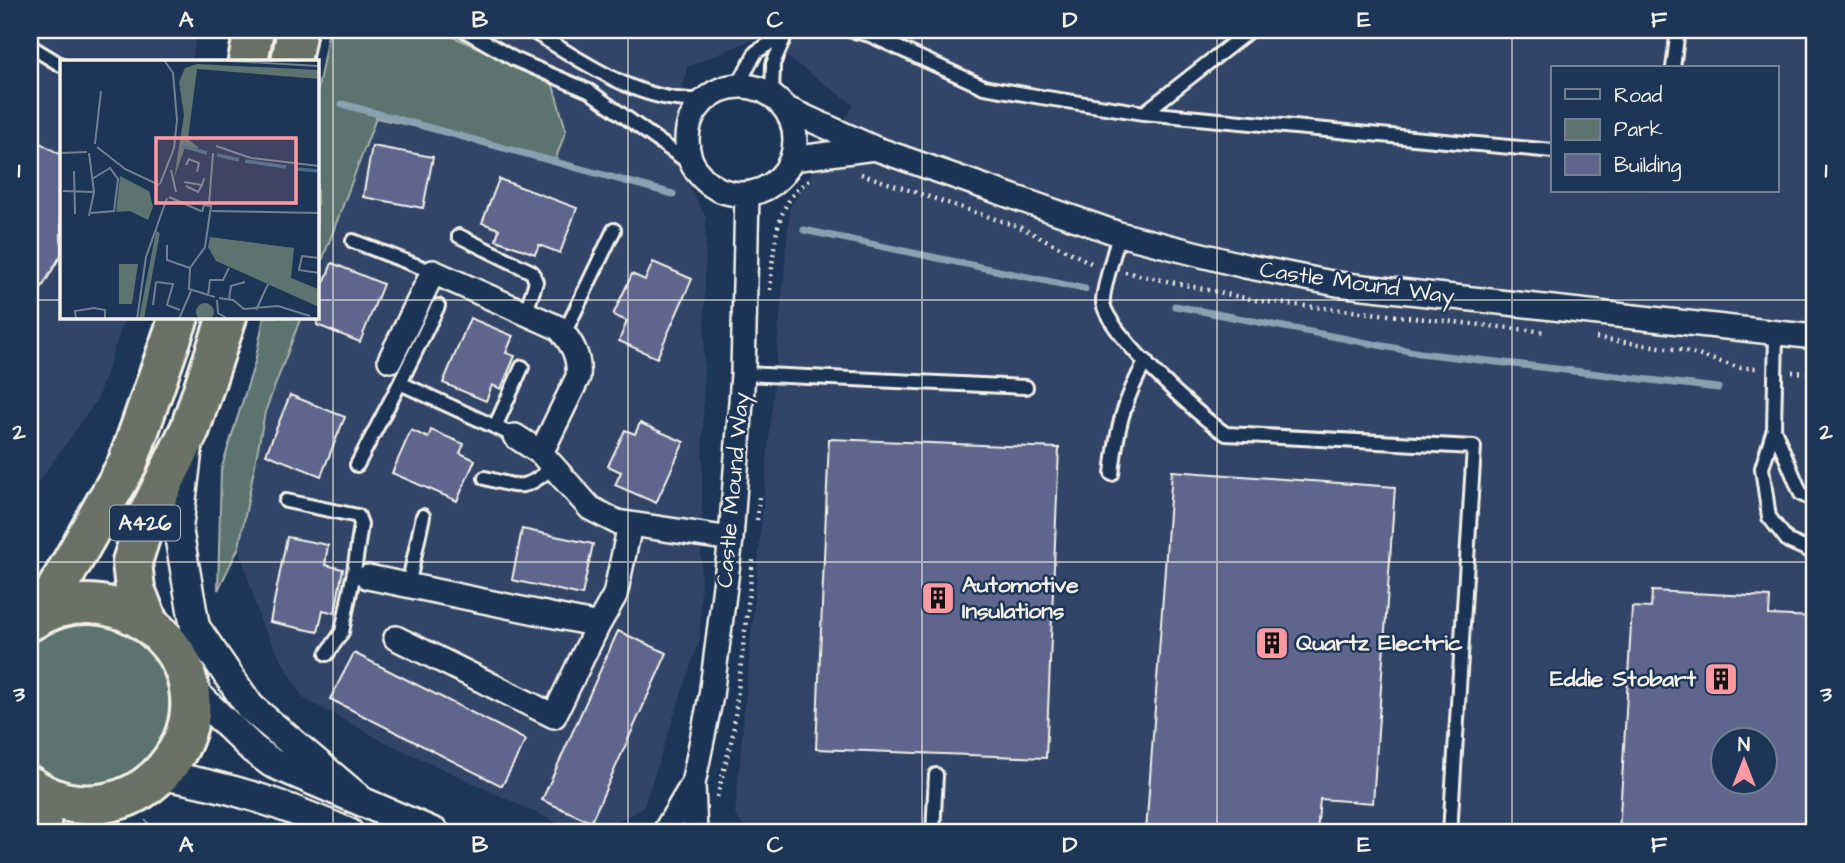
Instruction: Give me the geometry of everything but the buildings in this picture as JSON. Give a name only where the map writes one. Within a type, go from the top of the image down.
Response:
[{"type":"highway","points":[[248,60],[254,30]]},
{"type":"highway","points":[[292,60],[297,30]]},
{"type":"highway","name":"A426","points":[[33,618],[127,465],[179,318]]},
{"type":"highway","name":"A426","points":[[148,622],[135,589],[132,562],[146,519],[190,429],[227,318]]},
{"type":"highway","points":[[33,618],[69,604],[97,603],[124,609],[148,622],[174,650],[188,686],[189,718],[179,749],[148,785],[113,833]]},
{"type":"highway","points":[[41,833],[36,790],[72,804],[105,804],[148,785]]},
{"type":"street","points":[[738,85],[756,87],[779,101],[793,124],[796,141],[792,159],[787,170],[770,186],[747,194],[731,194],[715,188],[702,178],[692,165],[687,148],[687,130],[693,113],[705,99],[720,89],[738,85]]},
{"type":"street","name":"Castle Mound Way","points":[[779,101],[874,148],[1119,234],[1245,266],[1337,284],[1815,337]]},
{"type":"street","name":"Castle Mound Way","points":[[792,159],[874,148]]},
{"type":"street","name":"Castle Mound Way","points":[[695,833],[693,784],[710,696],[731,539],[743,374],[747,194]]},
{"type":"street","points":[[390,360],[433,272],[526,311],[564,334],[572,343],[579,363],[578,377],[547,460]]},
{"type":"street","points":[[190,429],[178,529],[195,627],[250,707],[358,798]]},
{"type":"street","points":[[505,431],[547,460],[590,508],[617,522],[731,539]]},
{"type":"street","points":[[396,638],[554,716],[615,596],[630,525]]},
{"type":"street","points":[[361,575],[598,625]]},
{"type":"street","points":[[188,686],[253,749],[272,763],[311,782],[358,798],[436,833]]},
{"type":"street","points":[[148,785],[214,783],[281,804],[349,833]]},
{"type":"street","name":"Castle Mound Way","points":[[664,833],[693,784]]},
{"type":"lane","points":[[464,30],[514,59],[589,91],[692,165]]},
{"type":"lane","points":[[530,30],[641,93],[663,99],[705,99]]},
{"type":"lane","points":[[738,85],[756,52],[789,30]]},
{"type":"lane","points":[[779,101],[773,64],[789,30]]},
{"type":"lane","points":[[850,30],[870,34],[984,87],[1144,113],[1551,151]]},
{"type":"lane","points":[[1144,113],[1250,30]]},
{"type":"lane","points":[[1673,66],[1678,30]]},
{"type":"lane","points":[[30,46],[60,64]]},
{"type":"lane","points":[[564,334],[614,230]]},
{"type":"lane","points":[[1119,234],[1103,302],[1117,332],[1205,420],[1226,434],[1474,447],[1450,833]]},
{"type":"lane","points":[[459,236],[532,272],[536,282],[526,311]]},
{"type":"lane","points":[[353,241],[433,272]]},
{"type":"lane","points":[[357,465],[438,306]]},
{"type":"lane","points":[[1776,332],[1774,429],[1762,468],[1769,517],[1788,541],[1815,553]]},
{"type":"lane","points":[[1112,474],[1118,422],[1129,391],[1146,361]]},
{"type":"lane","points":[[400,383],[505,431],[522,367]]},
{"type":"lane","points":[[743,374],[1026,387]]},
{"type":"lane","points":[[1774,429],[1801,494],[1815,501]]},
{"type":"lane","points":[[485,478],[520,487],[533,485],[547,460]]},
{"type":"lane","points":[[286,501],[358,516],[361,524],[361,575],[342,632],[327,654]]},
{"type":"lane","points":[[408,586],[423,516]]},
{"type":"lane","points":[[933,833],[936,775]]},
{"type":"path","points":[[849,173],[872,175],[1021,228],[1084,262],[1112,269],[1259,301],[1548,332]]},
{"type":"path","points":[[769,292],[781,215],[798,187],[822,174]]},
{"type":"path","points":[[1588,337],[1681,350],[1741,368],[1815,373]]},
{"type":"path","points":[[756,533],[759,494]]},
{"type":"path","points":[[715,810],[733,734],[755,547]]},
{"type":"shaded area","points":[[30,30],[198,30],[192,60],[60,60],[60,318],[125,318],[97,400],[30,494]]},
{"type":"shaded area","points":[[407,30],[1815,30],[1815,833],[747,833],[735,814],[790,207],[854,105],[759,37],[687,67],[672,155],[706,217],[700,638],[643,809],[591,833],[579,833],[379,739],[303,698],[261,623],[239,547],[265,412],[301,318],[318,318],[318,271]]},
{"type":"green space","points":[[329,30],[439,30],[552,82],[566,130],[555,161],[498,144],[376,118],[318,271],[318,88]]},
{"type":"green space","points":[[264,318],[301,318],[265,412],[239,547],[218,590],[221,470],[255,362]]},
{"type":"green space","points":[[88,622],[135,640],[161,668],[169,703],[161,737],[141,766],[110,784],[72,786],[30,765],[30,645],[57,629]]},
{"type":"waterway","points":[[342,104],[673,194]]},
{"type":"waterway","points":[[804,230],[1085,289]]},
{"type":"waterway","points":[[1175,306],[1420,353],[1718,388]]},
{"type":"place","name":"Automotive Insulations","points":[[938,598]]},
{"type":"place","name":"Quartz Electric","points":[[1272,643]]},
{"type":"place","name":"Eddie Stobart","points":[[1721,679]]}]
